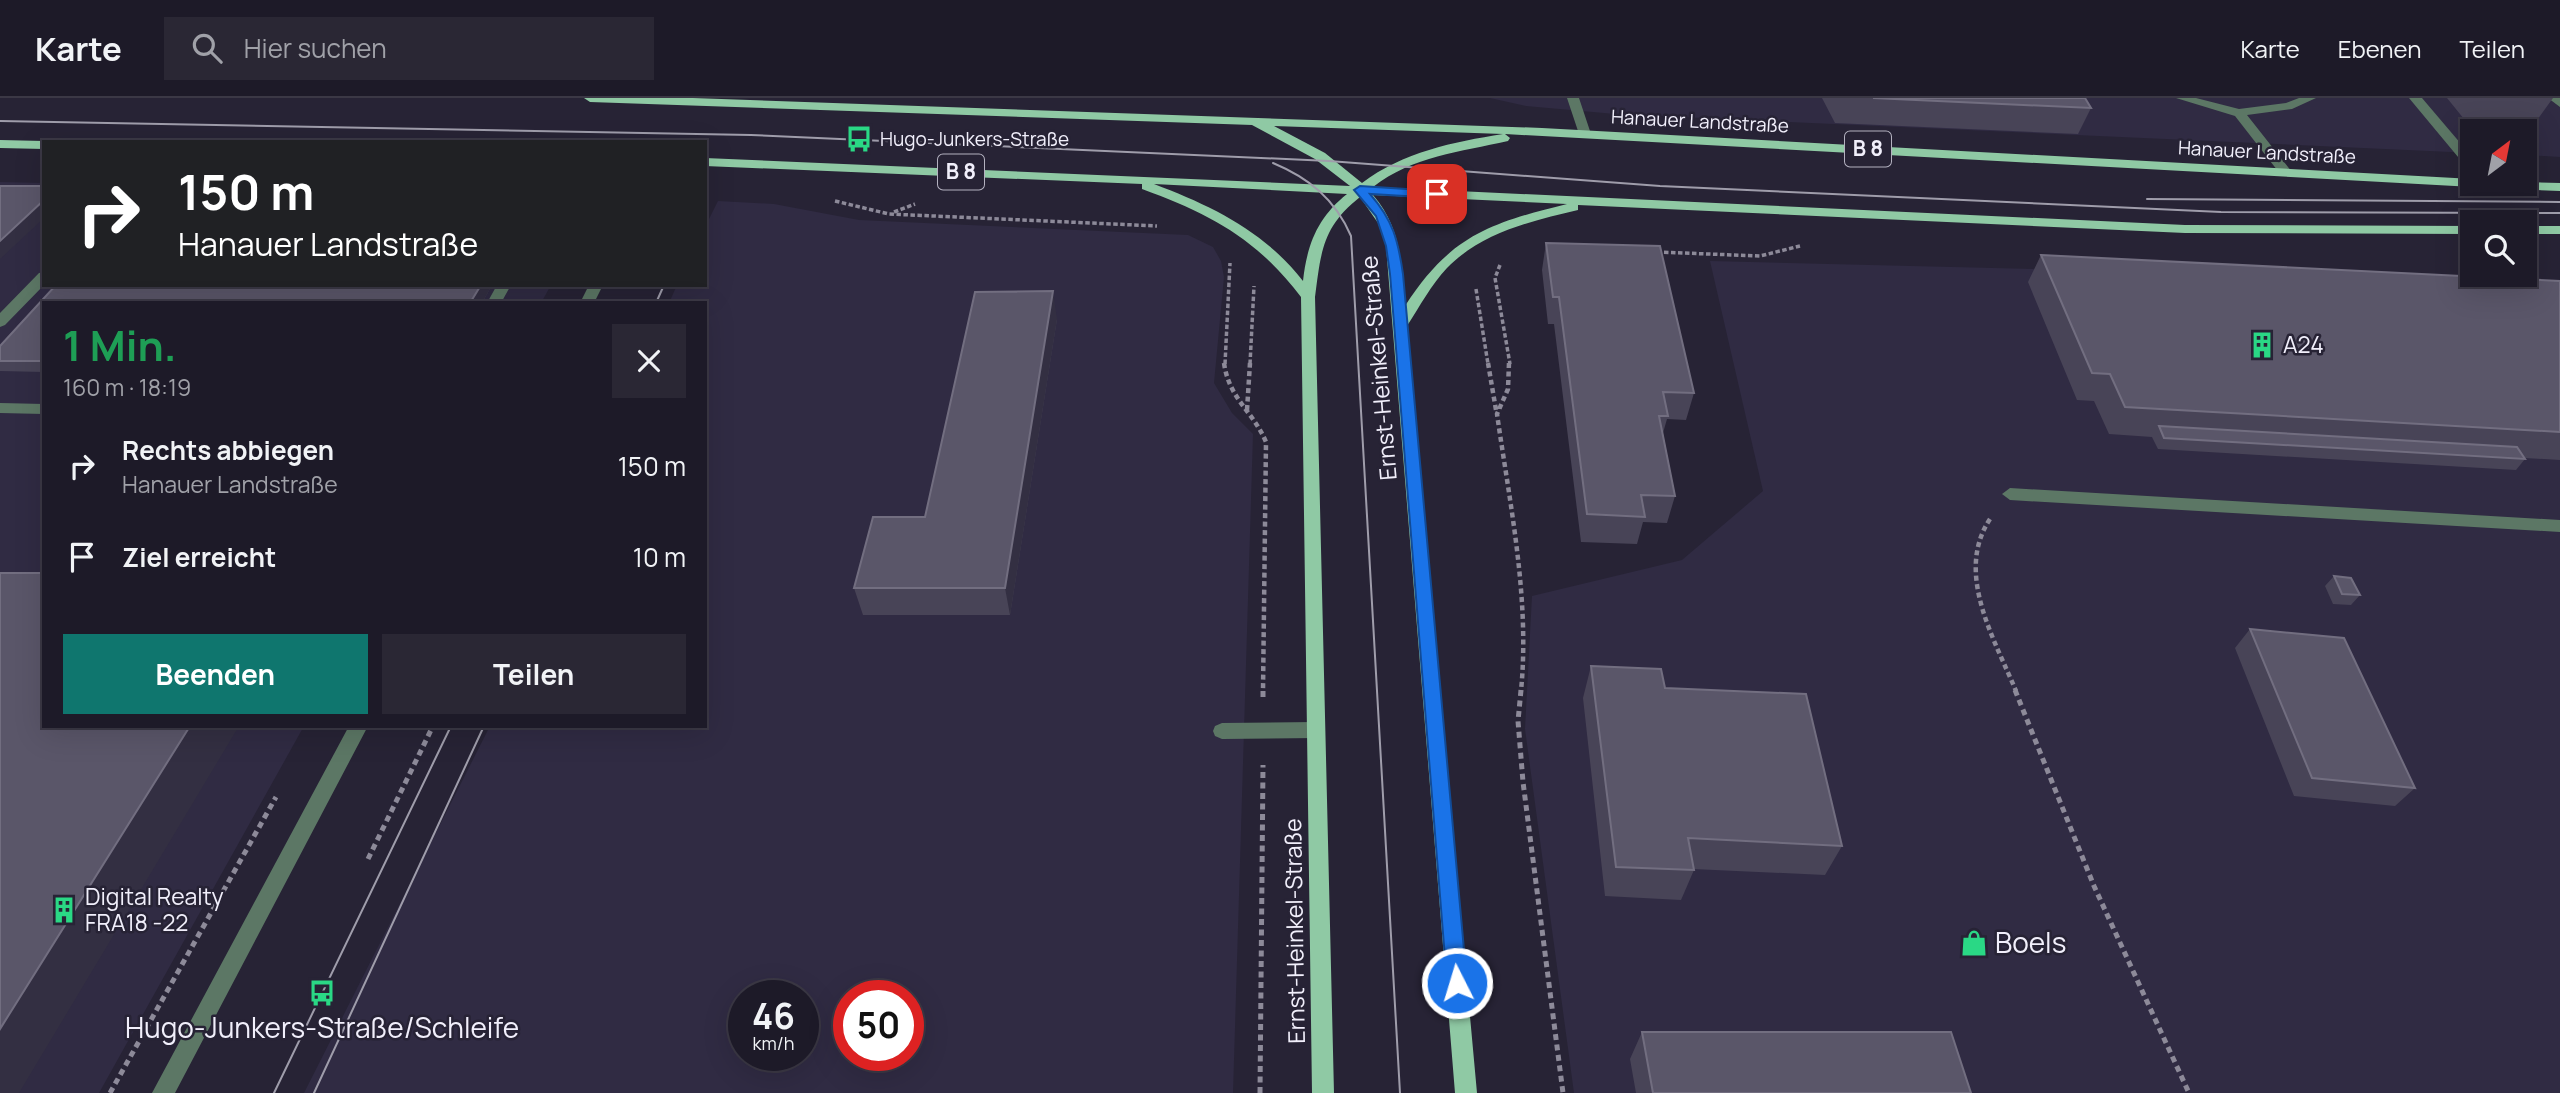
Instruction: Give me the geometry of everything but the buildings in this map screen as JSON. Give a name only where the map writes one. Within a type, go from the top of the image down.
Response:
[{"type":"main road","name":"Hanauer Landstraße","points":[[590,98],[1247,119],[1542,132],[2460,182]]},
{"type":"main road","points":[[1247,119],[1329,161],[1360,190],[1373,179],[1413,157],[1459,145],[1542,132]]},
{"type":"main road","points":[[0,144],[42,145]]},
{"type":"main road","name":"B 8","points":[[707,163],[1127,179],[2185,229],[2460,230]]},
{"type":"main road","points":[[1127,179],[1215,214],[1246,232],[1278,257],[1308,297]]},
{"type":"main road","points":[[2538,186],[2560,187]]},
{"type":"main road","name":"Ernst-Heinkel-Straße","points":[[1323,1093],[1308,297],[1314,255],[1321,231],[1337,208],[1360,190],[1382,215],[1390,233],[1401,324],[1466,1093]]},
{"type":"main road","points":[[1401,324],[1432,277],[1458,251],[1503,227],[1543,214],[1593,203]]},
{"type":"main road","points":[[2537,230],[2560,230]]},
{"type":"street","points":[[1573,98],[1585,134]]},
{"type":"street","points":[[2182,98],[2239,113],[2288,106],[2310,98]]},
{"type":"street","points":[[2415,98],[2460,151]]},
{"type":"street","points":[[2554,98],[2560,103]]},
{"type":"street","points":[[2239,113],[2286,172]]},
{"type":"street","points":[[0,322],[42,278]]},
{"type":"street","points":[[0,408],[42,409]]},
{"type":"street","points":[[2010,494],[2560,526]]},
{"type":"street","points":[[163,1093],[358,728]]},
{"type":"street","points":[[1222,731],[1316,730]]},
{"type":"path","points":[[927,200],[889,214],[1162,226]]},
{"type":"path","points":[[1230,257],[1224,368],[1230,388],[1260,425],[1266,442],[1260,1093]]},
{"type":"path","points":[[1497,414],[1510,382],[1510,366],[1495,278],[1499,267],[1507,258]]},
{"type":"path","points":[[1247,411],[1254,286]]},
{"type":"path","points":[[1476,289],[1517,553],[1523,616],[1524,660],[1518,721],[1523,782],[1563,1093]]},
{"type":"path","points":[[2010,494],[1984,526],[1975,556],[1978,596],[2094,886],[2189,1093]]},
{"type":"path","points":[[368,859],[432,728]]},
{"type":"path","points":[[110,1093],[282,786]]},
{"type":"shaded area","points":[[1490,98],[2560,98],[2560,157],[2538,156],[2538,119],[2460,119],[2460,152],[1615,114],[1526,106]]},
{"type":"shaded area","points":[[0,182],[42,183],[42,287],[550,287],[542,301],[42,301],[42,728],[303,728],[99,1093],[0,1093]]},
{"type":"shaded area","points":[[718,201],[774,204],[859,220],[1188,235],[1213,247],[1221,261],[1224,277],[1214,383],[1232,413],[1253,434],[1233,1093],[304,1093],[489,728],[707,728],[707,301],[670,301],[676,287],[707,287],[707,223]]},
{"type":"shaded area","points":[[1710,261],[2460,280],[2460,287],[2537,287],[2537,281],[2560,282],[2560,1093],[1574,1093],[1525,729],[1532,596],[1682,560],[1763,491]]},
{"type":"tram line","points":[[0,121],[751,135],[1329,161],[1660,186],[2221,212],[2560,213]]},
{"type":"tram line","points":[[1273,163],[1320,191],[1337,211],[1351,236],[1400,1093]]},
{"type":"tram line","points":[[2147,199],[2560,202]]},
{"type":"tram line","points":[[657,301],[663,287]]},
{"type":"tram line","points":[[274,1093],[450,728]]},
{"type":"tram line","points":[[314,1093],[483,728]]},
{"type":"place","name":"Hugo-Junkers-Straße","points":[[859,139]]},
{"type":"place","name":"A24","points":[[2262,345]]},
{"type":"place","name":"Digital Realty FRA18 -22","points":[[64,910]]},
{"type":"place","name":"Boels","points":[[1974,943]]},
{"type":"place","name":"Hugo-Junkers-Straße/Schleife","points":[[322,993]]},
{"type":"route","points":[[1437,194],[1360,190],[1382,215],[1393,246],[1457,983]]}]
